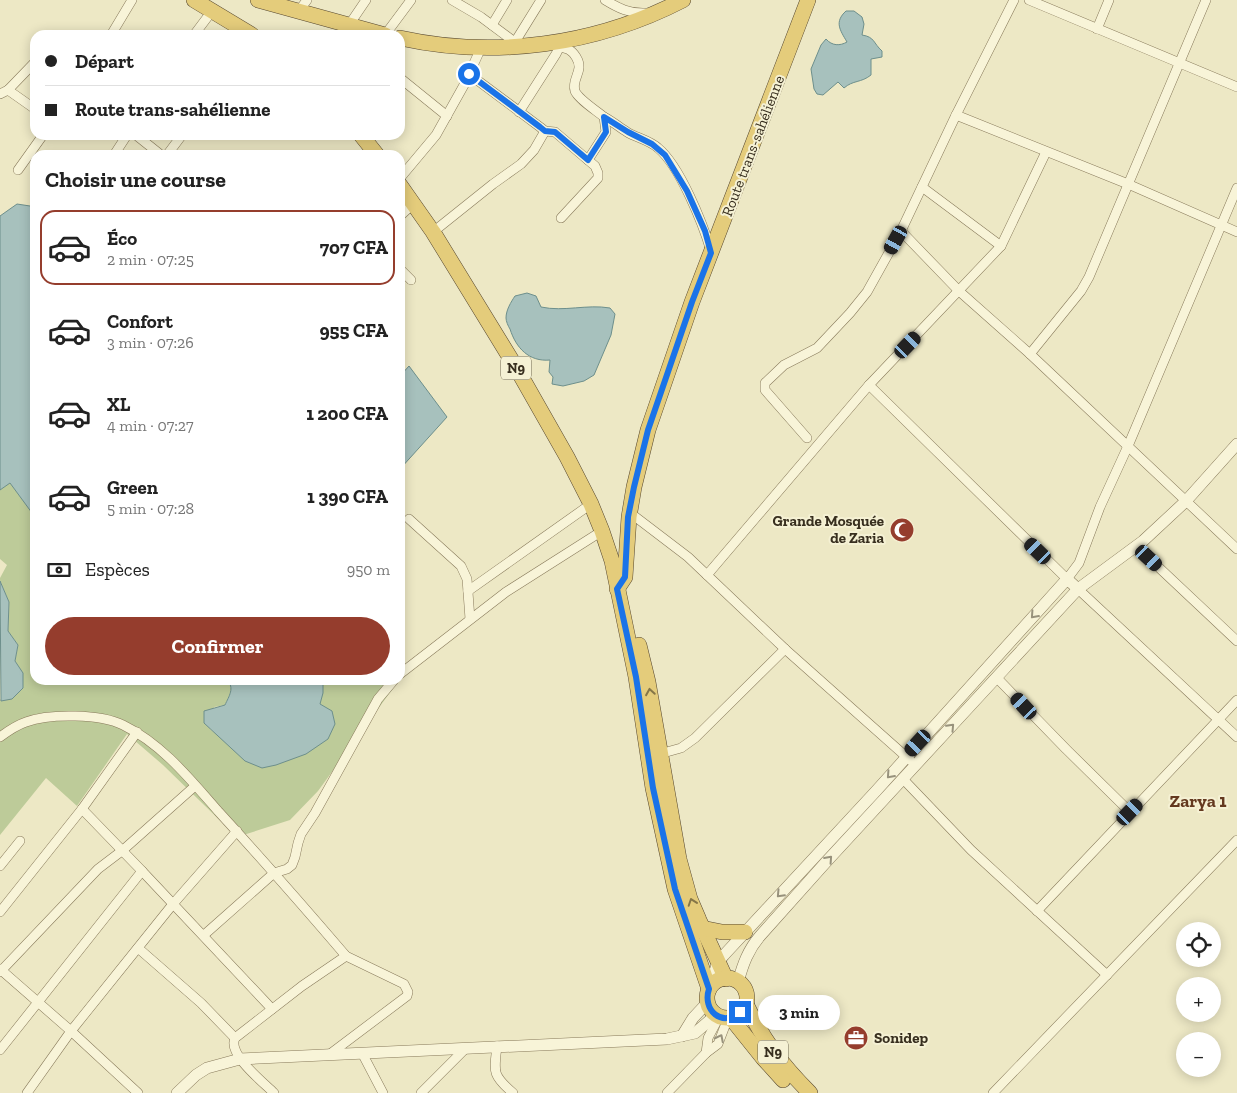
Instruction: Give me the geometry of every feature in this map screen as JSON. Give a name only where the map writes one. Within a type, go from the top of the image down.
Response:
[{"type":"highway","points":[[194,0],[244,30]]},
{"type":"highway","points":[[258,0],[303,6],[349,25],[367,30]]},
{"type":"highway","points":[[405,39],[450,47],[480,48],[518,44],[561,44],[614,29],[659,12],[683,0]]},
{"type":"highway","name":"Route trans-sahélienne","points":[[620,585],[625,574],[629,512],[648,430],[692,302],[808,0]]},
{"type":"highway","points":[[365,140],[373,150]]},
{"type":"highway","name":"Route trans-sahélienne","points":[[405,192],[433,232],[549,426],[591,504],[620,585],[636,677],[690,899],[718,962],[732,980],[746,992],[746,1004],[770,1048],[780,1062],[810,1093]]},
{"type":"highway","name":"Route trans-sahélienne","points":[[654,755],[653,788],[675,889],[718,1010],[796,1093]]},
{"type":"highway","points":[[702,928],[722,932],[745,932]]},
{"type":"highway","points":[[732,980],[716,982],[718,1010],[740,1012],[746,1004]]},
{"type":"street","points":[[114,30],[132,0]]},
{"type":"street","points":[[349,25],[366,0]]},
{"type":"street","points":[[389,30],[411,0]]},
{"type":"street","points":[[492,25],[507,0]]},
{"type":"street","points":[[457,1],[518,44],[541,0]]},
{"type":"street","points":[[605,0],[620,9],[636,14],[659,12]]},
{"type":"street","points":[[808,438],[765,390],[764,383],[784,365],[817,348],[867,292],[901,231],[956,115],[1014,0]]},
{"type":"street","points":[[1029,0],[1237,87]]},
{"type":"street","points":[[1097,29],[1109,0]]},
{"type":"street","points":[[1030,354],[1081,291],[1089,277],[1206,0]]},
{"type":"street","points":[[198,30],[212,11]]},
{"type":"street","points":[[519,112],[561,44],[571,51],[579,62],[579,71],[575,85],[576,93],[604,117],[652,144],[665,155],[687,191],[705,231],[711,253]]},
{"type":"street","points":[[405,172],[436,135],[469,74],[480,48]]},
{"type":"street","points":[[30,67],[4,92],[30,106]]},
{"type":"street","points":[[469,74],[545,131],[555,132],[595,166],[598,178],[560,218]]},
{"type":"street","points":[[405,82],[447,116]]},
{"type":"street","points":[[956,115],[1128,184],[1237,232]]},
{"type":"street","points":[[588,160],[606,132],[604,117]]},
{"type":"street","points":[[433,232],[521,164],[534,150],[545,131]]},
{"type":"street","points":[[142,140],[155,150]]},
{"type":"street","points":[[18,170],[30,152]]},
{"type":"street","points":[[707,575],[869,385],[1001,246],[1046,152]]},
{"type":"street","points":[[922,187],[1001,246]]},
{"type":"street","points":[[667,1093],[706,1053],[708,1038],[718,1010],[718,962],[906,757],[1067,579],[1079,563],[1100,508],[1237,188]]},
{"type":"street","points":[[405,211],[413,204]]},
{"type":"street","points":[[901,231],[959,291],[1030,354],[1237,549]]},
{"type":"street","points":[[405,274],[411,280]]},
{"type":"street","points":[[869,385],[1067,579],[1237,737]]},
{"type":"street","points":[[732,980],[744,962],[750,948],[827,861],[1078,589],[1136,546],[1186,501],[1237,444]]},
{"type":"street","points":[[468,591],[591,504]]},
{"type":"street","points":[[629,512],[688,557],[785,649],[915,765]]},
{"type":"street","points":[[409,519],[461,566],[465,573],[470,619]]},
{"type":"street","points":[[405,670],[470,619],[532,575],[602,531]]},
{"type":"street","points":[[1136,546],[1237,641]]},
{"type":"street","points":[[654,755],[681,748],[695,738],[785,649]]},
{"type":"street","points":[[997,678],[1130,812]]},
{"type":"street","points":[[204,934],[274,873],[287,869],[292,865],[301,834],[315,813],[378,699],[390,685]]},
{"type":"street","points":[[1037,911],[1237,700]]},
{"type":"street","points":[[0,737],[26,722],[40,718],[69,717],[108,720],[122,724],[137,732],[164,752],[237,831],[346,956],[404,984],[408,992],[407,996],[330,1054]]},
{"type":"street","points":[[0,912],[82,809],[137,732]]},
{"type":"street","points":[[903,779],[971,850],[1107,976]]},
{"type":"street","points":[[138,1093],[71,1031],[1,971],[98,869],[123,850],[196,786]]},
{"type":"street","points":[[82,809],[204,934],[272,1008]]},
{"type":"street","points":[[27,1093],[71,1031],[173,904],[237,831]]},
{"type":"street","points":[[994,1093],[1237,840]]},
{"type":"street","points":[[0,866],[20,841]]},
{"type":"street","points":[[0,1050],[142,871]]},
{"type":"street","points":[[138,948],[201,1003],[235,1038]]},
{"type":"street","points":[[274,1093],[240,1059],[233,1044],[235,1038],[272,1008],[346,956]]},
{"type":"street","points":[[177,1093],[207,1068],[240,1059],[667,1039],[682,1036],[693,1018],[718,1010]]},
{"type":"street","points":[[497,1046],[495,1074],[499,1081],[512,1093]]},
{"type":"street","points":[[421,1093],[466,1048]]},
{"type":"street","points":[[362,1053],[383,1093]]},
{"type":"green space","points":[[10,482],[30,510],[30,685],[230,685],[231,690],[225,705],[214,707],[210,729],[221,738],[320,704],[322,685],[393,685],[394,687],[318,791],[290,820],[237,837],[163,765],[127,734],[77,806],[46,778],[0,835],[0,700],[23,673],[15,661],[18,645],[8,631],[9,602],[0,581],[7,565],[0,559],[0,490]]},
{"type":"water","points":[[846,11],[854,11],[862,17],[864,24],[862,35],[874,41],[882,51],[882,57],[871,59],[871,75],[867,78],[844,88],[838,82],[823,95],[817,94],[814,89],[811,69],[821,45],[826,39],[836,45],[847,42],[839,26],[840,19]]},
{"type":"water","points":[[17,204],[30,206],[30,510],[10,483],[0,490],[0,216]]},
{"type":"water","points":[[527,293],[536,296],[541,307],[558,309],[601,307],[610,308],[615,314],[611,335],[594,375],[584,381],[563,386],[552,384],[553,377],[549,372],[550,360],[536,359],[520,348],[508,325],[506,315],[515,296]]},
{"type":"water","points":[[409,366],[447,417],[405,463],[405,370]]},
{"type":"water","points":[[0,581],[9,602],[8,631],[18,645],[15,661],[23,673],[23,688],[12,699],[1,701]]},
{"type":"water","points":[[323,685],[320,704],[332,711],[335,724],[328,739],[306,754],[262,768],[245,761],[204,723],[204,711],[225,705],[230,695],[231,686]]},
{"type":"place","name":"Grande Mosquée de Zaria","points":[[902,530]]},
{"type":"place","name":"Sonidep","points":[[856,1038]]},
{"type":"district","name":"Zarya 1","points":[[1198,801]]},
{"type":"route","points":[[469,74],[545,131],[555,132],[588,160],[606,132],[604,117],[660,149],[687,191],[705,231],[711,253],[648,430],[628,517],[625,577],[617,589],[636,677],[653,788],[675,889],[709,989],[707,1003],[712,1012],[719,1016],[731,1018],[740,1012]]}]
